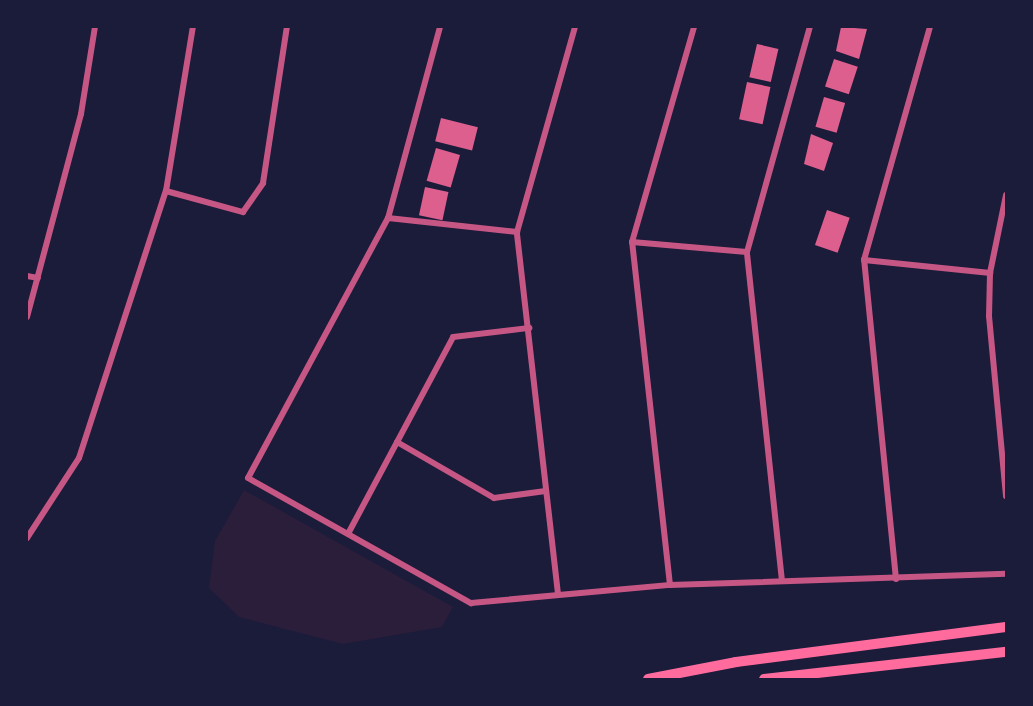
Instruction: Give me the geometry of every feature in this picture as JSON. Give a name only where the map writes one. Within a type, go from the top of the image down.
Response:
[{"type":"main road","points":[[648,679],[747,660],[1006,627]]},
{"type":"main road","points":[[764,679],[1006,652]]},
{"type":"street","points":[[27,317],[81,114],[95,27]]},
{"type":"street","points":[[27,538],[79,458],[166,191],[194,27]]},
{"type":"street","points":[[166,191],[243,212],[263,183],[287,27]]},
{"type":"street","points":[[440,27],[388,218],[248,478],[349,532],[471,603],[670,585],[1006,574]]},
{"type":"street","points":[[558,594],[517,232],[575,27]]},
{"type":"street","points":[[670,585],[632,242],[694,27]]},
{"type":"street","points":[[782,580],[747,252],[810,27]]},
{"type":"street","points":[[896,579],[864,260],[930,27]]},
{"type":"street","points":[[1006,195],[990,273],[989,316],[1006,496]]},
{"type":"street","points":[[388,218],[517,232]]},
{"type":"street","points":[[632,242],[747,252]]},
{"type":"street","points":[[864,260],[990,273]]},
{"type":"street","points":[[27,276],[38,278]]},
{"type":"street","points":[[349,532],[453,337],[529,328]]},
{"type":"street","points":[[397,442],[494,498],[546,491]]},
{"type":"shaded area","points":[[244,490],[453,607],[442,627],[343,644],[239,617],[209,588],[215,541]]},
{"type":"building","points":[[841,27],[867,29],[859,59],[836,51]]},
{"type":"building","points":[[757,44],[778,49],[771,82],[749,77]]},
{"type":"building","points":[[834,59],[858,67],[849,94],[825,87]]},
{"type":"building","points":[[747,82],[770,87],[763,124],[739,119]]},
{"type":"building","points":[[824,97],[845,103],[837,133],[815,127]]},
{"type":"building","points":[[441,118],[478,127],[472,150],[435,141]]},
{"type":"building","points":[[811,134],[833,143],[824,171],[804,164]]},
{"type":"building","points":[[436,148],[460,155],[451,188],[427,181]]},
{"type":"building","points":[[425,187],[448,192],[442,220],[419,215]]},
{"type":"building","points":[[827,210],[850,218],[838,253],[815,245]]}]
